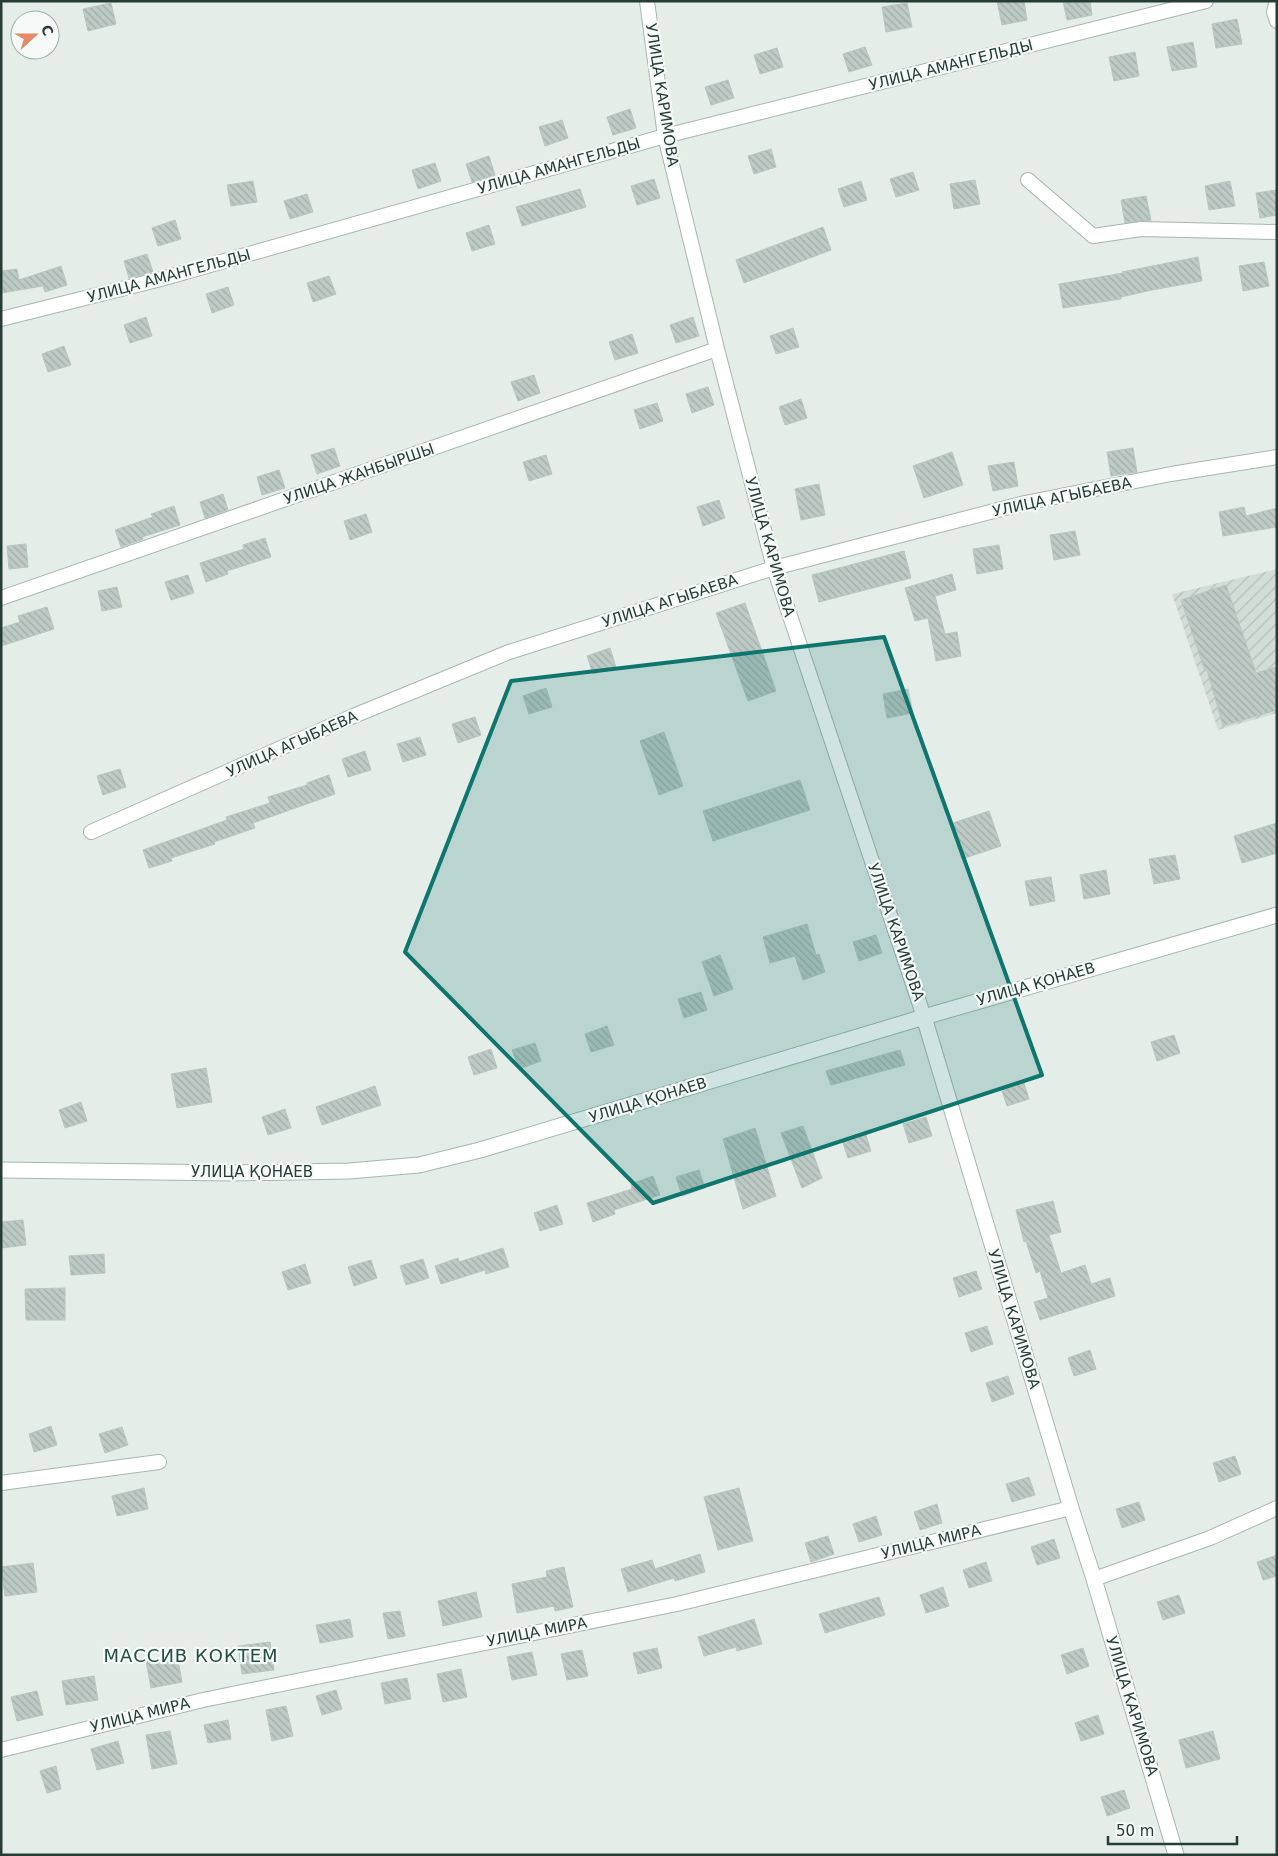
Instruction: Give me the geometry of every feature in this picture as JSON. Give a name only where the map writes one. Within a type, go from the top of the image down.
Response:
[{"type":"main road","name":"УЛИЦА ҚОНАЕВ","points":[[1,1170],[233,1173],[349,1171],[419,1165],[480,1150],[924,1016],[1277,915]]},
{"type":"main road","name":"УЛИЦА КАРИМОВА","points":[[924,1016],[1176,1855]]},
{"type":"street","name":"УЛИЦА КАРИМОВА","points":[[647,1],[665,136],[716,349],[774,568],[924,1016]]},
{"type":"street","name":"УЛИЦА АМАНГЕЛЬДЫ","points":[[1,320],[161,279],[665,136],[1206,1]]},
{"type":"street","points":[[1276,1],[1274,12],[1277,21]]},
{"type":"street","points":[[1028,180],[1093,236],[1141,229],[1277,232]]},
{"type":"street","name":"УЛИЦА ЖАНБЫРШЫ","points":[[1,598],[716,349]]},
{"type":"street","name":"УЛИЦА АГЫБАЕВА","points":[[91,832],[351,718],[509,652],[774,568],[1025,503],[1171,474],[1277,457]]},
{"type":"street","points":[[1,1483],[159,1462]]},
{"type":"street","name":"УЛИЦА МИРА","points":[[1,1750],[203,1700],[677,1604],[1071,1508]]},
{"type":"street","points":[[1094,1579],[1210,1538],[1277,1508]]},
{"type":"highlighted area","points":[[884,637],[1042,1075],[653,1203],[405,952],[511,681]]},
{"type":"shaded area","points":[[1277,569],[1277,713],[1218,730],[1172,594]]},
{"type":"building","points":[[997,1],[1024,1],[1027,20],[1002,25]]},
{"type":"building","points":[[1063,1],[1090,1],[1092,15],[1067,20]]},
{"type":"building","points":[[111,3],[116,24],[88,31],[83,9]]},
{"type":"building","points":[[907,3],[912,27],[886,32],[882,7]]},
{"type":"building","points":[[1237,19],[1242,44],[1216,48],[1212,24]]},
{"type":"building","points":[[1193,42],[1197,67],[1172,71],[1167,47]]},
{"type":"building","points":[[865,47],[872,65],[849,72],[843,54]]},
{"type":"building","points":[[777,48],[783,67],[760,74],[754,55]]},
{"type":"building","points":[[1135,52],[1139,76],[1114,81],[1109,57]]},
{"type":"building","points":[[728,80],[734,98],[711,105],[705,87]]},
{"type":"building","points":[[630,109],[636,128],[613,135],[607,117]]},
{"type":"building","points":[[562,120],[568,138],[545,146],[539,127]]},
{"type":"building","points":[[771,149],[776,167],[754,174],[748,156]]},
{"type":"building","points":[[489,156],[495,175],[472,182],[466,164]]},
{"type":"building","points":[[435,163],[441,181],[418,189],[412,170]]},
{"type":"building","points":[[913,172],[919,190],[896,197],[890,179]]},
{"type":"building","points":[[654,179],[660,198],[637,205],[631,186]]},
{"type":"building","points":[[975,180],[980,204],[954,209],[950,184]]},
{"type":"building","points":[[253,181],[257,202],[231,206],[227,185]]},
{"type":"building","points":[[861,181],[867,200],[844,207],[838,189]]},
{"type":"building","points":[[1230,181],[1235,206],[1209,210],[1205,186]]},
{"type":"building","points":[[580,189],[586,207],[522,226],[516,207]]},
{"type":"building","points":[[1277,190],[1277,215],[1260,218],[1256,193]]},
{"type":"building","points":[[307,194],[313,212],[290,219],[284,201]]},
{"type":"building","points":[[1146,196],[1151,220],[1125,223],[1121,200]]},
{"type":"building","points":[[175,220],[181,239],[158,246],[152,228]]},
{"type":"building","points":[[489,225],[495,244],[472,251],[466,233]]},
{"type":"building","points":[[823,227],[831,250],[744,283],[736,260]]},
{"type":"building","points":[[147,254],[153,272],[129,278],[124,261]]},
{"type":"building","points":[[1198,257],[1202,281],[1152,290],[1121,297],[1121,299],[1063,308],[1059,284]]},
{"type":"building","points":[[1264,262],[1269,286],[1243,291],[1239,266]]},
{"type":"building","points":[[61,266],[67,285],[45,292],[43,286],[1,293],[1,271],[17,269],[19,280]]},
{"type":"building","points":[[329,276],[336,294],[313,302],[307,283]]},
{"type":"building","points":[[228,287],[234,305],[212,313],[206,294]]},
{"type":"building","points":[[146,317],[152,336],[130,343],[124,325]]},
{"type":"building","points":[[693,317],[699,336],[676,343],[670,325]]},
{"type":"building","points":[[793,328],[799,347],[776,354],[770,336]]},
{"type":"building","points":[[632,334],[638,353],[615,360],[609,342]]},
{"type":"building","points":[[64,346],[71,365],[48,372],[42,354]]},
{"type":"building","points":[[534,375],[540,393],[518,401],[511,382]]},
{"type":"building","points":[[708,387],[714,405],[692,413],[686,394]]},
{"type":"building","points":[[801,399],[807,418],[785,425],[779,407]]},
{"type":"building","points":[[657,403],[663,421],[640,429],[634,410]]},
{"type":"building","points":[[334,448],[340,466],[317,474],[311,455]]},
{"type":"building","points":[[1133,448],[1137,472],[1111,476],[1107,452]]},
{"type":"building","points":[[952,452],[963,485],[924,498],[913,466]]},
{"type":"building","points":[[546,455],[552,474],[529,481],[523,462]]},
{"type":"building","points":[[1014,462],[1018,486],[993,491],[988,466]]},
{"type":"building","points":[[279,470],[285,488],[262,495],[257,477]]},
{"type":"building","points":[[819,484],[825,515],[801,520],[795,489]]},
{"type":"building","points":[[223,494],[228,510],[205,518],[200,502]]},
{"type":"building","points":[[719,500],[725,518],[703,526],[697,507]]},
{"type":"building","points":[[174,506],[180,525],[142,537],[143,539],[121,547],[115,530],[153,517],[151,514]]},
{"type":"building","points":[[1244,507],[1246,516],[1277,508],[1277,527],[1223,536],[1219,512]]},
{"type":"building","points":[[366,514],[372,532],[350,540],[344,521]]},
{"type":"building","points":[[1075,531],[1080,555],[1054,560],[1050,535]]},
{"type":"building","points":[[265,538],[271,557],[227,571],[228,574],[206,582],[200,563],[244,549],[243,545]]},
{"type":"building","points":[[26,544],[28,567],[9,569],[7,546]]},
{"type":"building","points":[[999,545],[1003,569],[977,574],[973,549]]},
{"type":"building","points":[[904,551],[911,578],[819,602],[812,575]]},
{"type":"building","points":[[952,574],[956,590],[935,596],[945,634],[957,632],[961,656],[936,661],[928,618],[915,621],[905,588]]},
{"type":"building","points":[[188,575],[194,593],[171,600],[165,582]]},
{"type":"building","points":[[1226,585],[1256,673],[1277,667],[1277,710],[1223,726],[1207,670],[1205,671],[1181,600]]},
{"type":"building","points":[[117,587],[122,607],[102,611],[98,591]]},
{"type":"building","points":[[745,603],[776,691],[748,701],[716,613]]},
{"type":"building","points":[[47,607],[54,629],[1,646],[1,628],[20,622],[18,616]]},
{"type":"building","points":[[610,648],[616,667],[593,674],[587,656]]},
{"type":"building","points":[[546,688],[552,707],[529,714],[523,696]]},
{"type":"building","points":[[908,689],[913,713],[887,718],[883,694]]},
{"type":"building","points":[[475,717],[481,735],[458,743],[452,724]]},
{"type":"building","points":[[664,732],[683,786],[659,795],[640,741]]},
{"type":"building","points":[[420,737],[426,755],[403,762],[397,744]]},
{"type":"building","points":[[365,751],[371,770],[348,777],[342,759]]},
{"type":"building","points":[[120,769],[126,787],[103,795],[97,776]]},
{"type":"building","points":[[329,775],[335,794],[253,823],[255,828],[214,842],[215,844],[171,858],[172,861],[149,868],[143,850],[227,820],[226,817],[270,803],[268,797],[307,785],[307,783]]},
{"type":"building","points":[[800,780],[810,810],[713,841],[703,811]]},
{"type":"building","points":[[989,811],[1001,846],[962,859],[950,824]]},
{"type":"building","points":[[1277,823],[1277,853],[1242,863],[1234,836]]},
{"type":"building","points":[[1175,855],[1180,879],[1154,884],[1149,859]]},
{"type":"building","points":[[1106,870],[1110,894],[1084,899],[1080,875]]},
{"type":"building","points":[[1051,877],[1055,901],[1030,906],[1025,881]]},
{"type":"building","points":[[807,924],[816,955],[819,954],[825,972],[803,980],[795,956],[770,963],[763,937]]},
{"type":"building","points":[[876,935],[882,953],[859,961],[853,942]]},
{"type":"building","points":[[720,955],[733,989],[714,996],[702,962]]},
{"type":"building","points":[[701,992],[707,1010],[684,1018],[678,999]]},
{"type":"building","points":[[607,1026],[614,1045],[591,1052],[585,1034]]},
{"type":"building","points":[[1174,1035],[1180,1053],[1157,1061],[1151,1042]]},
{"type":"building","points":[[535,1043],[541,1061],[519,1069],[512,1050]]},
{"type":"building","points":[[491,1049],[497,1068],[474,1075],[468,1057]]},
{"type":"building","points":[[900,1050],[905,1065],[831,1085],[826,1071]]},
{"type":"building","points":[[206,1068],[212,1102],[177,1108],[171,1074]]},
{"type":"building","points":[[1023,1080],[1029,1099],[1007,1106],[1001,1088]]},
{"type":"building","points":[[375,1086],[381,1105],[322,1125],[316,1107]]},
{"type":"building","points":[[81,1102],[87,1121],[65,1128],[59,1110]]},
{"type":"building","points":[[285,1109],[291,1128],[268,1135],[262,1117]]},
{"type":"building","points":[[926,1117],[932,1136],[909,1143],[903,1124]]},
{"type":"building","points":[[803,1126],[822,1178],[802,1188],[781,1133]]},
{"type":"building","points":[[755,1128],[776,1196],[743,1209],[723,1139]]},
{"type":"building","points":[[865,1132],[871,1151],[848,1158],[842,1140]]},
{"type":"building","points":[[699,1170],[705,1188],[682,1196],[676,1177]]},
{"type":"building","points":[[653,1176],[660,1195],[614,1210],[615,1214],[593,1222],[587,1203],[632,1189],[631,1184]]},
{"type":"building","points":[[1053,1201],[1061,1232],[1049,1235],[1061,1273],[1085,1265],[1091,1284],[1110,1278],[1115,1296],[1040,1320],[1034,1302],[1048,1298],[1040,1271],[1036,1273],[1026,1241],[1024,1242],[1016,1210]]},
{"type":"building","points":[[557,1205],[563,1224],[540,1231],[534,1213]]},
{"type":"building","points":[[23,1220],[26,1245],[1,1248],[1,1222]]},
{"type":"building","points":[[503,1248],[509,1267],[486,1274],[485,1270],[441,1284],[435,1266],[458,1258],[459,1262]]},
{"type":"building","points":[[104,1254],[105,1273],[71,1275],[69,1256]]},
{"type":"building","points":[[423,1259],[429,1278],[406,1285],[400,1266]]},
{"type":"building","points":[[371,1260],[377,1278],[354,1286],[348,1267]]},
{"type":"building","points":[[305,1264],[311,1283],[288,1290],[282,1272]]},
{"type":"building","points":[[976,1271],[982,1289],[959,1297],[953,1278]]},
{"type":"building","points":[[65,1288],[65,1320],[26,1320],[25,1289]]},
{"type":"building","points":[[987,1326],[993,1344],[971,1352],[965,1333]]},
{"type":"building","points":[[1090,1350],[1096,1369],[1074,1376],[1068,1358]]},
{"type":"building","points":[[1008,1376],[1014,1394],[992,1402],[986,1383]]},
{"type":"building","points":[[51,1426],[57,1445],[34,1452],[29,1434]]},
{"type":"building","points":[[122,1427],[128,1445],[105,1453],[99,1434]]},
{"type":"building","points":[[1235,1456],[1241,1474],[1219,1482],[1213,1463]]},
{"type":"building","points":[[1029,1477],[1035,1495],[1012,1502],[1006,1484]]},
{"type":"building","points":[[144,1488],[148,1509],[117,1516],[112,1496]]},
{"type":"building","points":[[739,1488],[753,1541],[718,1550],[704,1497]]},
{"type":"building","points":[[1139,1502],[1145,1520],[1122,1528],[1116,1509]]},
{"type":"building","points":[[937,1504],[942,1523],[920,1530],[914,1512]]},
{"type":"building","points":[[876,1516],[882,1535],[859,1542],[853,1524]]},
{"type":"building","points":[[828,1536],[834,1554],[811,1562],[805,1543]]},
{"type":"building","points":[[1054,1539],[1060,1558],[1037,1565],[1031,1547]]},
{"type":"building","points":[[700,1554],[705,1572],[675,1581],[674,1578],[628,1592],[621,1569],[652,1560],[655,1569]]},
{"type":"building","points":[[1277,1555],[1277,1576],[1263,1580],[1257,1562]]},
{"type":"building","points":[[986,1562],[992,1581],[969,1588],[963,1570]]},
{"type":"building","points":[[33,1563],[37,1592],[5,1596],[1,1567]]},
{"type":"building","points":[[564,1567],[573,1607],[555,1611],[554,1606],[517,1613],[512,1584],[547,1577],[546,1571]]},
{"type":"building","points":[[943,1587],[949,1606],[926,1613],[920,1595]]},
{"type":"building","points":[[476,1592],[482,1617],[443,1626],[438,1601]]},
{"type":"building","points":[[1179,1595],[1185,1613],[1163,1620],[1157,1602]]},
{"type":"building","points":[[879,1597],[885,1615],[825,1633],[819,1614]]},
{"type":"building","points":[[400,1611],[405,1636],[388,1639],[383,1613]]},
{"type":"building","points":[[350,1619],[353,1637],[320,1643],[316,1625]]},
{"type":"building","points":[[754,1619],[762,1644],[737,1651],[736,1647],[704,1656],[698,1637]]},
{"type":"building","points":[[270,1642],[274,1670],[242,1674],[238,1646]]},
{"type":"building","points":[[657,1648],[662,1668],[638,1674],[633,1653]]},
{"type":"building","points":[[1083,1648],[1089,1666],[1067,1674],[1061,1655]]},
{"type":"building","points":[[582,1650],[588,1676],[567,1680],[561,1654]]},
{"type":"building","points":[[532,1652],[537,1675],[512,1680],[507,1657]]},
{"type":"building","points":[[177,1655],[182,1682],[151,1688],[146,1661]]},
{"type":"building","points":[[461,1669],[467,1697],[443,1702],[437,1674]]},
{"type":"building","points":[[94,1676],[98,1700],[66,1705],[62,1681]]},
{"type":"building","points":[[407,1678],[411,1699],[385,1704],[381,1683]]},
{"type":"building","points":[[336,1690],[342,1709],[322,1715],[316,1696]]},
{"type":"building","points":[[37,1691],[43,1715],[17,1721],[11,1697]]},
{"type":"building","points":[[286,1706],[293,1736],[272,1741],[266,1710]]},
{"type":"building","points":[[1098,1715],[1104,1734],[1081,1741],[1075,1723]]},
{"type":"building","points":[[228,1720],[231,1739],[208,1743],[204,1725]]},
{"type":"building","points":[[170,1731],[177,1764],[152,1769],[146,1735]]},
{"type":"building","points":[[1213,1731],[1220,1759],[1186,1768],[1179,1740]]},
{"type":"building","points":[[118,1741],[124,1763],[97,1770],[91,1749]]},
{"type":"building","points":[[56,1766],[61,1789],[47,1793],[40,1771]]},
{"type":"building","points":[[1124,1790],[1130,1808],[1107,1816],[1101,1797]]},
{"type":"district","name":"МАССИВ КОКТЕМ","points":[[191,1655]]}]
